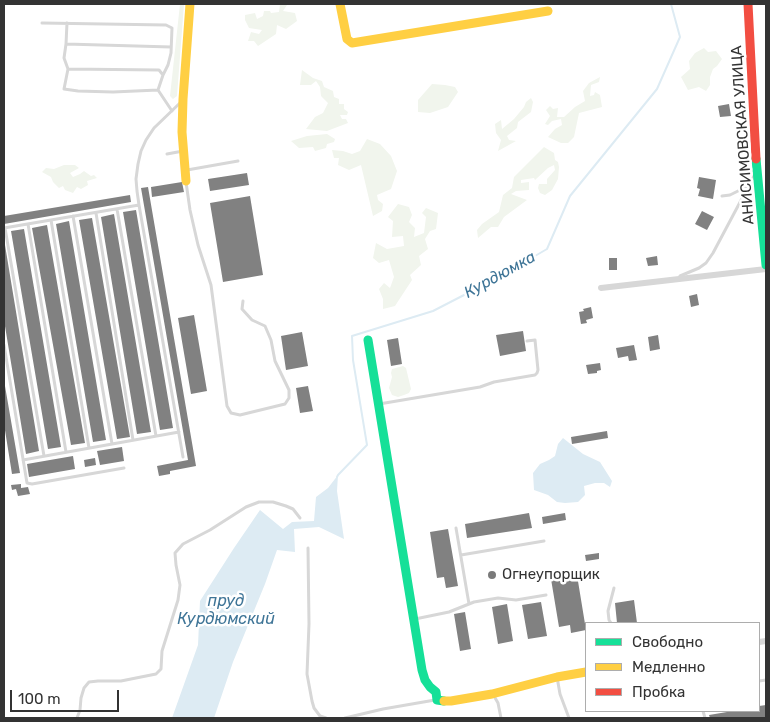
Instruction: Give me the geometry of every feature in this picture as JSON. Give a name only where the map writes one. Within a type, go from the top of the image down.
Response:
[{"type":"street","points":[[186,181],[183,151],[183,99],[190,4]]},
{"type":"street","points":[[340,4],[347,40],[352,44],[548,11]]},
{"type":"street","name":"АНИСИМОВСКАЯ УЛИЦА","points":[[601,288],[766,267],[757,169],[748,4]]},
{"type":"street","points":[[368,340],[422,670],[425,680],[436,692],[437,700],[451,700],[492,694],[557,677],[585,672]]},
{"type":"lane","points":[[42,23],[166,25],[172,28],[171,53],[158,90]]},
{"type":"lane","points":[[67,23],[64,58],[68,69],[64,89],[113,92],[158,90]]},
{"type":"lane","points":[[66,44],[171,47]]},
{"type":"lane","points":[[68,69],[159,70],[163,75]]},
{"type":"lane","points":[[158,90],[172,111]]},
{"type":"lane","points":[[183,99],[154,128],[146,140],[138,164],[136,190],[184,457]]},
{"type":"lane","points":[[167,154],[183,151]]},
{"type":"lane","points":[[184,170],[238,161]]},
{"type":"lane","points":[[669,280],[686,275],[706,263],[757,169]]},
{"type":"lane","points":[[186,181],[198,245],[211,285],[227,406],[231,413],[240,415],[285,404],[289,398],[289,390],[275,361],[265,326],[252,320],[242,309],[243,301]]},
{"type":"lane","points":[[722,196],[730,195],[748,186]]},
{"type":"lane","points":[[44,456],[4,228],[139,205]]},
{"type":"lane","points":[[118,209],[156,436]]},
{"type":"lane","points":[[96,213],[133,440]]},
{"type":"lane","points":[[73,216],[112,444]]},
{"type":"lane","points":[[51,220],[89,448]]},
{"type":"lane","points":[[28,224],[66,452]]},
{"type":"lane","points":[[378,404],[480,387],[494,382],[535,375],[538,370],[535,340],[527,341]]},
{"type":"lane","points":[[4,346],[27,483],[32,484],[124,468]]},
{"type":"lane","points":[[23,460],[179,432]]},
{"type":"lane","points":[[77,718],[84,688],[89,682],[121,682],[156,674],[161,669],[162,651],[178,600],[180,585],[175,553],[183,544],[259,502],[273,502],[286,506],[293,509],[300,518]]},
{"type":"lane","points":[[456,528],[469,604]]},
{"type":"lane","points":[[460,555],[544,541]]},
{"type":"lane","points":[[308,548],[307,674],[316,713],[326,718]]},
{"type":"lane","points":[[610,622],[608,611],[614,588]]},
{"type":"lane","points":[[414,619],[449,612],[469,604],[498,598],[516,600],[546,595]]},
{"type":"lane","points":[[557,677],[560,694],[569,718]]},
{"type":"lane","points":[[492,694],[498,702],[501,718]]},
{"type":"lane","points":[[346,718],[383,709],[437,700]]},
{"type":"shaded area","points":[[180,4],[184,4],[177,96],[173,99],[170,96]]},
{"type":"shaded area","points":[[280,4],[287,5],[283,11],[295,13],[297,21],[286,29],[277,25],[276,34],[258,46],[254,41],[248,41],[251,32],[259,34],[262,30],[249,28],[245,15],[255,13],[257,19],[263,16],[264,11],[270,11],[271,13],[279,12]]},
{"type":"shaded area","points":[[704,48],[708,52],[716,51],[722,59],[713,69],[710,85],[706,91],[699,87],[688,90],[681,77],[690,69],[689,61],[695,53]]},
{"type":"shaded area","points":[[302,70],[313,78],[322,81],[324,87],[333,91],[334,97],[339,99],[339,104],[344,104],[344,109],[348,112],[347,115],[340,115],[348,123],[327,131],[306,129],[315,117],[323,113],[328,103],[321,96],[320,87],[316,81],[311,85],[300,85]]},
{"type":"shaded area","points":[[600,77],[599,82],[591,85],[590,96],[594,95],[595,92],[600,95],[602,107],[579,113],[574,137],[568,143],[561,143],[548,137],[555,129],[562,125],[561,119],[552,121],[548,125],[545,124],[550,116],[546,110],[550,106],[553,109],[558,108],[557,117],[564,117],[585,101],[583,91],[589,83]]},
{"type":"shaded area","points":[[432,84],[455,87],[458,92],[448,107],[430,113],[418,112],[418,100]]},
{"type":"shaded area","points":[[531,98],[533,102],[531,112],[518,122],[517,128],[507,136],[509,140],[516,141],[498,151],[501,140],[496,133],[495,124],[501,120],[502,129],[514,119]]},
{"type":"shaded area","points":[[327,134],[335,139],[334,142],[327,144],[326,148],[315,151],[313,147],[299,148],[291,141],[307,136]]},
{"type":"shaded area","points":[[367,139],[380,144],[391,156],[397,171],[391,189],[377,195],[378,200],[383,204],[382,211],[373,216],[361,165],[349,170],[338,165],[339,158],[334,158],[332,150],[352,154],[360,151]]},
{"type":"shaded area","points":[[544,147],[554,153],[559,167],[558,179],[552,190],[545,195],[540,193],[538,188],[539,184],[547,184],[547,179],[555,170],[554,165],[535,180],[534,178],[521,180],[521,183],[529,182],[529,190],[516,191],[511,194],[527,200],[504,217],[498,227],[491,227],[478,238],[477,230],[499,212],[503,195],[512,188],[514,177]]},
{"type":"shaded area","points":[[64,165],[75,165],[79,168],[70,173],[73,177],[84,171],[97,178],[87,181],[88,185],[81,189],[77,187],[73,193],[65,190],[63,186],[59,188],[51,177],[42,172],[46,168],[54,169]]},
{"type":"shaded area","points":[[398,204],[409,207],[412,215],[409,222],[415,228],[414,237],[424,233],[426,217],[422,213],[426,208],[438,213],[436,229],[430,231],[425,239],[428,249],[419,256],[421,265],[410,275],[412,280],[395,306],[383,309],[383,299],[379,289],[384,283],[390,288],[394,277],[389,260],[379,263],[373,258],[376,243],[387,249],[404,246],[403,236],[392,237],[393,221],[388,217]]},
{"type":"shaded area","points":[[403,366],[406,368],[411,389],[409,393],[398,397],[392,395],[389,388],[392,377],[391,373],[392,369]]},
{"type":"water","points":[[563,438],[583,454],[600,462],[612,481],[610,487],[604,483],[584,486],[585,495],[578,502],[565,503],[557,502],[548,495],[534,490],[533,473],[540,464],[555,456],[558,444]]},
{"type":"water","name":"пруд Курдюмский","points":[[338,475],[337,491],[344,539],[319,527],[294,529],[295,552],[277,550],[233,662],[214,718],[172,718],[198,645],[200,601],[234,548],[260,510],[283,529],[292,522],[314,521],[316,497],[328,488]]},
{"type":"building","points":[[729,104],[731,116],[720,117],[718,106]]},
{"type":"building","points":[[247,173],[249,185],[210,191],[208,179]]},
{"type":"building","points":[[699,177],[716,180],[713,199],[698,196],[700,189],[697,188]]},
{"type":"building","points":[[182,182],[184,192],[152,197],[151,187]]},
{"type":"building","points":[[148,187],[196,466],[170,471],[170,474],[159,476],[157,466],[188,460],[141,188]]},
{"type":"building","points":[[130,195],[131,202],[4,224],[4,216]]},
{"type":"building","points":[[250,196],[263,275],[223,282],[210,203]]},
{"type":"building","points":[[136,210],[173,428],[160,430],[123,212]]},
{"type":"building","points":[[702,211],[714,217],[707,230],[695,224]]},
{"type":"building","points":[[114,214],[151,432],[137,434],[101,217]]},
{"type":"building","points":[[92,218],[130,437],[117,439],[79,220]]},
{"type":"building","points":[[69,221],[106,440],[93,442],[56,224]]},
{"type":"building","points":[[47,225],[85,443],[71,445],[32,228]]},
{"type":"building","points":[[24,229],[61,447],[48,449],[11,231]]},
{"type":"building","points":[[4,245],[39,451],[26,454],[4,320]]},
{"type":"building","points":[[657,256],[658,265],[648,266],[646,258]]},
{"type":"building","points":[[609,258],[617,258],[617,270],[609,270]]},
{"type":"building","points":[[697,294],[699,305],[691,307],[689,296]]},
{"type":"building","points":[[591,307],[593,318],[586,320],[587,323],[581,324],[579,312]]},
{"type":"building","points":[[194,315],[207,391],[191,394],[178,318]]},
{"type":"building","points":[[523,331],[526,351],[500,356],[496,335]]},
{"type":"building","points":[[302,332],[308,366],[286,370],[281,336]]},
{"type":"building","points":[[658,335],[660,349],[650,351],[648,337]]},
{"type":"building","points":[[398,338],[402,364],[391,366],[387,340]]},
{"type":"building","points":[[634,345],[637,360],[629,361],[628,356],[618,358],[616,348]]},
{"type":"building","points":[[600,363],[601,370],[597,371],[597,373],[588,374],[586,365]]},
{"type":"building","points":[[4,386],[20,473],[12,474],[4,424]]},
{"type":"building","points":[[308,386],[313,411],[300,413],[296,388]]},
{"type":"building","points":[[607,431],[608,438],[572,444],[571,437]]},
{"type":"building","points":[[122,447],[124,461],[100,465],[97,451]]},
{"type":"building","points":[[73,456],[75,469],[29,477],[27,464]]},
{"type":"building","points":[[95,458],[96,465],[85,467],[84,460]]},
{"type":"building","points":[[21,484],[21,488],[28,487],[30,494],[18,496],[16,489],[12,490],[11,485]]},
{"type":"building","points":[[529,513],[532,528],[467,538],[465,524]]},
{"type":"building","points":[[565,513],[566,520],[543,524],[542,517]]},
{"type":"building","points":[[448,529],[458,586],[446,588],[444,577],[437,578],[430,532]]},
{"type":"building","points":[[599,553],[599,559],[586,561],[585,555]]},
{"type":"building","points":[[576,569],[585,630],[571,633],[570,625],[559,627],[550,573]]},
{"type":"building","points":[[634,600],[637,622],[617,622],[615,603]]},
{"type":"building","points":[[541,602],[547,636],[528,639],[522,605]]},
{"type":"building","points":[[507,604],[513,641],[498,644],[492,607]]},
{"type":"building","points":[[465,612],[471,649],[460,651],[454,614]]},
{"type":"building","points":[[766,705],[766,718],[710,718],[709,715],[727,712],[760,712],[760,706]]},
{"type":"waterway","name":"Курдюмка","points":[[337,477],[367,445],[353,360],[352,336],[433,311],[499,277],[547,249],[570,196],[657,89],[680,37],[671,4]]},
{"type":"traffic: fast","points":[[756,159],[766,265]]},
{"type":"traffic: fast","points":[[368,340],[422,670],[425,680],[436,692],[437,700],[444,701]]},
{"type":"traffic: slow","points":[[186,181],[182,132],[190,4]]},
{"type":"traffic: slow","points":[[340,4],[347,39],[352,43],[548,11]]},
{"type":"traffic: slow","points":[[444,701],[492,694],[557,677],[585,672]]},
{"type":"traffic: jam","points":[[748,4],[756,159]]},
{"type":"place","name":"Огнеупорщик","points":[[492,575]]}]
